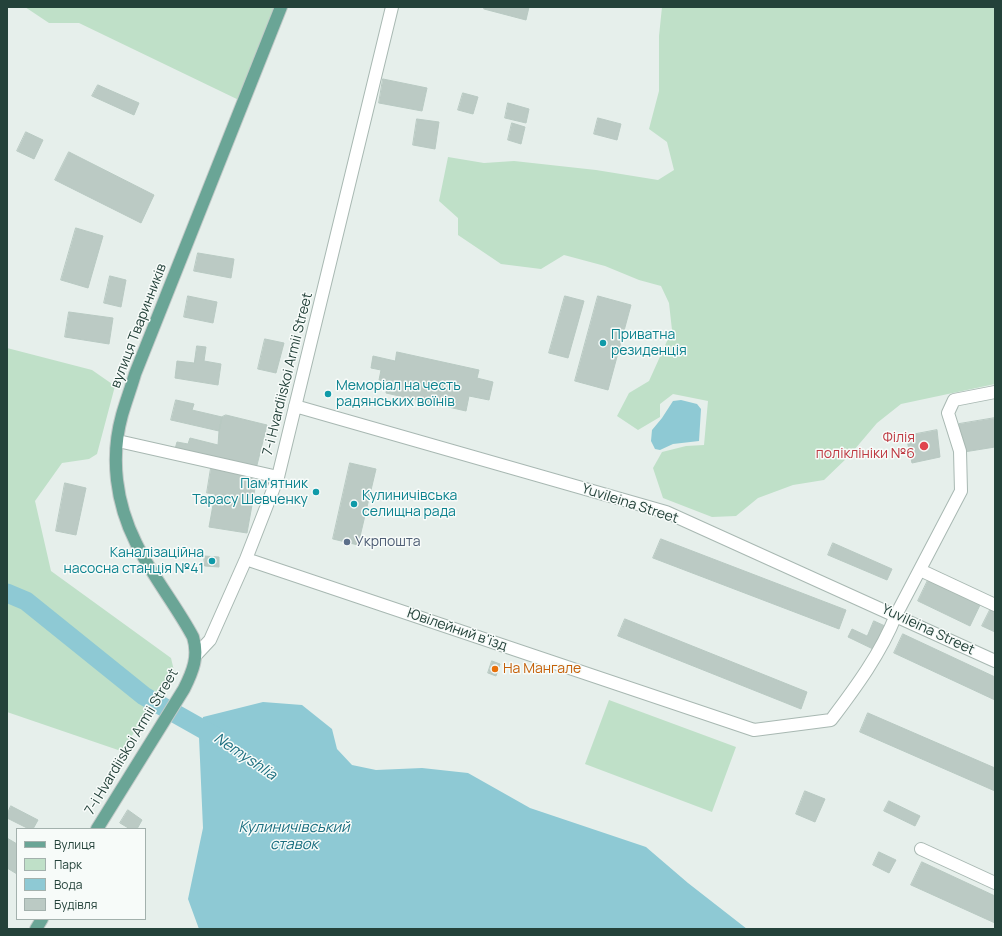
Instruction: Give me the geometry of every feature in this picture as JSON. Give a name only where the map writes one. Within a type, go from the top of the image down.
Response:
[{"type":"main road","name":"вулиця Тваринників","points":[[196,655],[196,646],[193,637],[143,555],[128,525],[119,497],[116,475],[118,441],[122,416],[135,374],[281,7]]},
{"type":"main road","name":"7-i Hvardiiskoi Armii Street","points":[[98,828],[184,689],[195,666],[196,655]]},
{"type":"main road","points":[[36,929],[41,920]]},
{"type":"street","name":"7-i Hvardiiskoi Armii Street","points":[[196,655],[210,640],[246,559],[278,477],[392,7]]},
{"type":"street","points":[[896,615],[961,492],[960,451],[948,413],[954,400],[995,392]]},
{"type":"street","name":"Yuvileina Street","points":[[295,406],[666,512],[995,661]]},
{"type":"street","points":[[118,441],[278,477]]},
{"type":"street","name":"Ювілейний в'їзд","points":[[246,559],[754,730],[831,720],[858,683],[889,632],[896,615]]},
{"type":"street","points":[[920,570],[995,605]]},
{"type":"street","points":[[921,849],[995,883]]},
{"type":"green space","points":[[25,7],[281,7],[243,102],[79,23],[49,23]]},
{"type":"green space","points":[[662,7],[995,7],[995,384],[901,404],[877,423],[849,456],[824,480],[793,485],[758,498],[736,516],[712,517],[663,498],[653,468],[662,452],[686,446],[704,445],[708,401],[673,394],[660,404],[660,417],[638,430],[617,416],[629,393],[649,381],[672,330],[669,303],[661,286],[639,280],[605,266],[564,255],[541,269],[501,264],[458,235],[458,218],[439,201],[448,157],[484,163],[514,161],[596,170],[658,180],[674,170],[667,142],[649,129],[659,91],[659,36]]},
{"type":"green space","points":[[7,348],[92,370],[115,386],[97,454],[89,459],[62,463],[35,501],[51,571],[171,658],[175,675],[121,751],[7,712]]},
{"type":"green space","points":[[609,700],[736,747],[712,812],[585,764]]},
{"type":"water","points":[[681,400],[697,404],[701,409],[699,441],[673,444],[660,450],[655,449],[651,441],[652,430],[673,401]]},
{"type":"water","name":"Кулиничівський ставок","points":[[263,702],[302,705],[332,729],[337,749],[352,765],[376,770],[422,768],[468,773],[530,808],[646,847],[688,883],[747,929],[199,929],[188,899],[203,828],[199,737],[203,717]]},
{"type":"building","points":[[485,7],[529,7],[526,20],[484,9]]},
{"type":"building","points":[[383,79],[427,88],[422,111],[379,103]]},
{"type":"building","points":[[98,85],[139,103],[134,115],[92,96]]},
{"type":"building","points":[[463,93],[478,97],[473,114],[458,110]]},
{"type":"building","points":[[508,103],[529,109],[526,123],[505,118]]},
{"type":"building","points":[[598,118],[621,124],[617,140],[594,134]]},
{"type":"building","points":[[417,119],[439,122],[435,149],[413,145]]},
{"type":"building","points":[[512,123],[525,127],[521,144],[508,140]]},
{"type":"building","points":[[26,132],[43,140],[34,159],[17,151]]},
{"type":"building","points":[[69,152],[154,195],[141,223],[55,180]]},
{"type":"building","points":[[76,228],[103,236],[88,288],[61,280]]},
{"type":"building","points":[[198,253],[234,259],[231,278],[194,271]]},
{"type":"building","points":[[110,276],[126,280],[121,307],[104,303]]},
{"type":"building","points":[[188,296],[217,302],[213,323],[184,317]]},
{"type":"building","points":[[565,296],[584,301],[568,358],[549,353]]},
{"type":"building","name":"Приватна резиденція","points":[[598,296],[631,305],[608,390],[575,381]]},
{"type":"building","points":[[69,312],[113,318],[109,344],[65,337]]},
{"type":"building","points":[[265,339],[284,343],[276,373],[258,369]]},
{"type":"building","points":[[197,346],[206,347],[204,361],[221,364],[218,385],[175,378],[177,361],[194,363]]},
{"type":"building","points":[[397,352],[479,370],[477,378],[493,382],[489,400],[469,396],[466,411],[386,393],[388,382],[379,380],[381,370],[371,368],[373,356],[395,361]]},
{"type":"building","points":[[176,400],[194,404],[192,410],[222,417],[219,431],[171,420]]},
{"type":"building","points":[[226,415],[267,425],[256,469],[175,449],[177,442],[188,444],[190,438],[218,445],[222,417]]},
{"type":"building","points":[[995,418],[995,447],[964,452],[959,424]]},
{"type":"building","name":"Філія поліклініки №6","points":[[937,430],[940,457],[912,463],[906,436]]},
{"type":"building","name":"Кулиничівська селищна рада","points":[[350,463],[376,469],[358,545],[333,539]]},
{"type":"building","points":[[211,468],[257,477],[247,533],[209,527],[215,494],[207,493]]},
{"type":"building","points":[[65,483],[86,488],[76,535],[56,531]]},
{"type":"building","points":[[661,539],[846,610],[839,629],[653,558]]},
{"type":"building","points":[[833,543],[892,569],[887,580],[828,555]]},
{"type":"building","name":"Каналізаційна насосна станція №41","points":[[204,556],[219,557],[219,567],[205,566]]},
{"type":"building","points":[[929,578],[981,603],[970,626],[918,601]]},
{"type":"building","points":[[991,608],[995,610],[995,632],[982,626]]},
{"type":"building","points":[[625,619],[807,692],[801,709],[618,636]]},
{"type":"building","points":[[874,621],[885,626],[873,649],[848,637],[852,629],[867,636]]},
{"type":"building","points":[[903,634],[995,677],[995,700],[894,653]]},
{"type":"building","points":[[492,661],[500,664],[496,676],[488,673]]},
{"type":"building","points":[[868,713],[995,768],[995,791],[860,732]]},
{"type":"building","points":[[805,791],[825,799],[815,822],[796,814]]},
{"type":"building","points":[[889,801],[920,816],[915,826],[884,811]]},
{"type":"building","points":[[11,806],[38,820],[34,828],[27,828],[7,818]]},
{"type":"building","points":[[128,810],[142,820],[138,828],[128,828],[120,823]]},
{"type":"building","points":[[7,838],[16,843],[16,873],[7,868]]},
{"type":"building","points":[[879,852],[896,860],[889,873],[873,865]]},
{"type":"building","points":[[922,862],[995,896],[995,923],[911,885]]},
{"type":"waterway","name":"Nemyshlia","points":[[7,593],[26,601],[144,696],[222,740]]},
{"type":"place","name":"Приватна резиденція","points":[[603,343]]},
{"type":"place","name":"Меморіал на честь радянських воїнів","points":[[328,394]]},
{"type":"place","name":"Філія поліклініки №6","points":[[924,446]]},
{"type":"place","name":"Пам'ятник Тарасу Шевченку","points":[[316,492]]},
{"type":"place","name":"Кулиничівська селищна рада","points":[[354,504]]},
{"type":"place","name":"Укрпошта","points":[[347,542]]},
{"type":"place","name":"Каналізаційна насосна станція №41","points":[[212,561]]},
{"type":"place","name":"На Мангале","points":[[495,669]]}]
